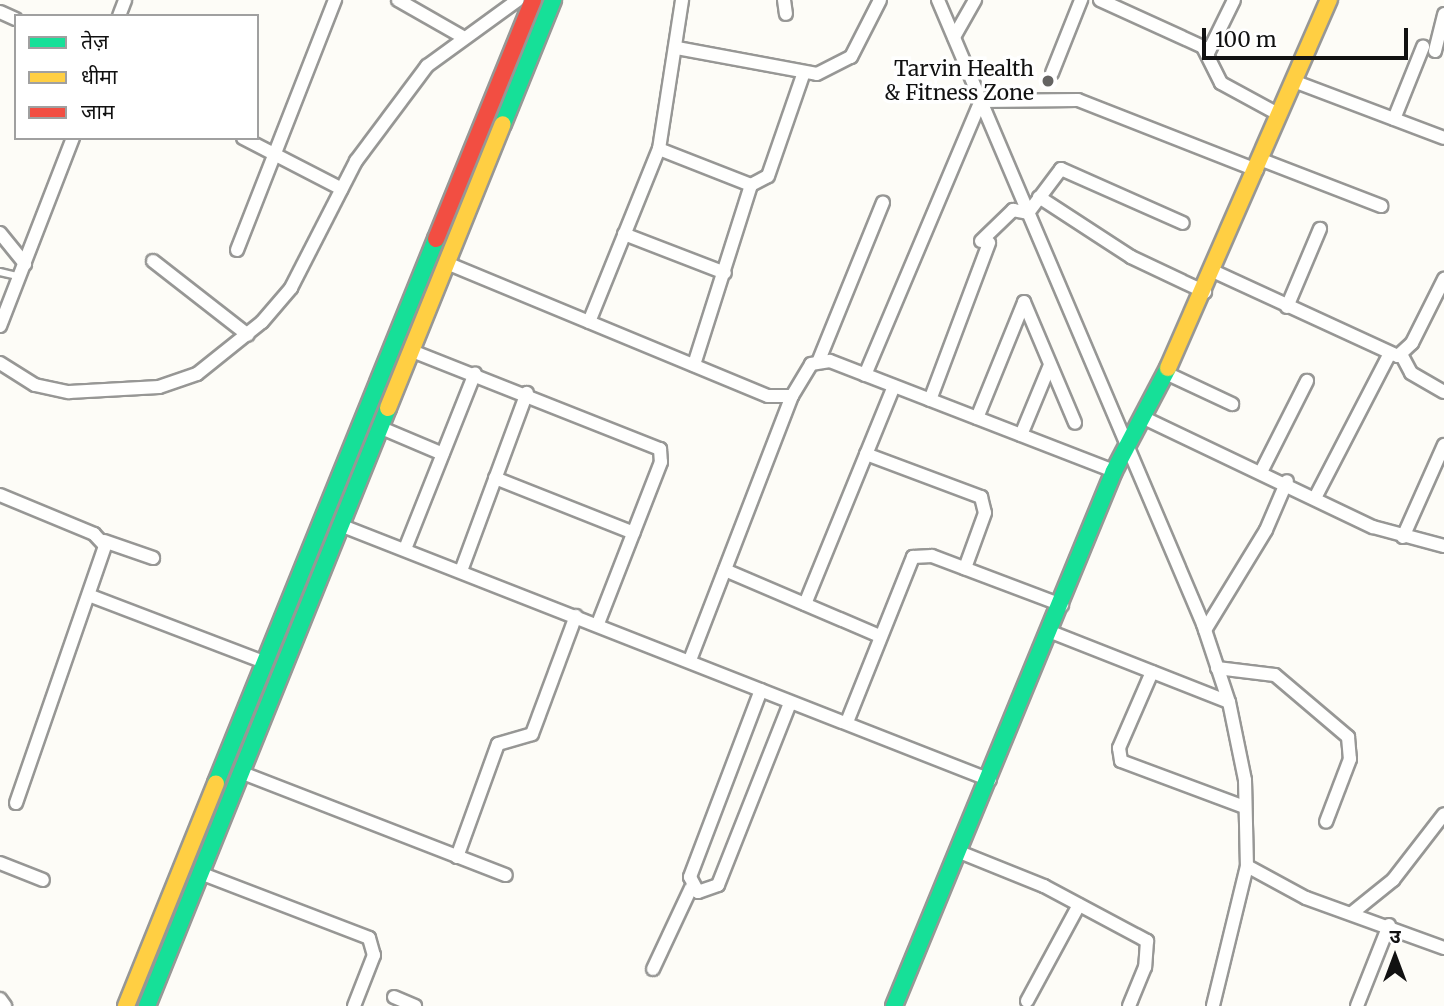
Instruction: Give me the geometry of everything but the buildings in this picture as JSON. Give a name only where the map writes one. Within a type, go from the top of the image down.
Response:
[{"type":"main road","points":[[126,1006],[533,0]]},
{"type":"main road","points":[[894,1006],[1051,632],[1114,471],[1168,374],[1296,82],[1329,0]]},
{"type":"main road","points":[[147,1006],[379,427],[557,2]]},
{"type":"street","points":[[237,250],[335,0]]},
{"type":"street","points":[[398,0],[461,36]]},
{"type":"street","points":[[0,363],[48,390],[159,387],[197,374],[248,335],[291,288],[374,132],[427,66],[461,36],[518,0]]},
{"type":"street","points":[[589,322],[659,149],[677,48],[682,0]]},
{"type":"street","points":[[784,0],[786,14]]},
{"type":"street","points":[[677,48],[803,75],[851,57],[880,0]]},
{"type":"street","points":[[938,0],[1205,630],[1229,702],[1245,807],[1247,866],[1213,1006]]},
{"type":"street","points":[[954,37],[975,0]]},
{"type":"street","points":[[1052,73],[1081,0]]},
{"type":"street","points":[[1100,0],[1208,53],[1221,83],[1280,115]]},
{"type":"street","points":[[1208,53],[1234,0]]},
{"type":"street","points":[[1394,119],[1444,14]]},
{"type":"street","points":[[694,365],[751,185],[768,176],[803,75]]},
{"type":"street","points":[[1296,82],[1444,138]]},
{"type":"street","points":[[981,101],[1078,100],[1381,206]]},
{"type":"street","points":[[865,375],[981,101]]},
{"type":"street","points":[[0,326],[72,140]]},
{"type":"street","points":[[248,140],[275,150],[342,189]]},
{"type":"street","points":[[659,149],[751,185]]},
{"type":"street","points":[[1028,213],[1054,174],[1068,169],[1183,223]]},
{"type":"street","points":[[1039,197],[1131,257],[1205,292]]},
{"type":"street","points":[[690,660],[792,396],[819,359],[883,202]]},
{"type":"street","points":[[930,400],[985,242],[1013,210],[1028,213]]},
{"type":"street","points":[[1287,307],[1320,229]]},
{"type":"street","points":[[0,233],[22,270]]},
{"type":"street","points":[[624,234],[725,273]]},
{"type":"street","points":[[153,261],[248,335]]},
{"type":"street","points":[[449,264],[768,396],[792,396]]},
{"type":"street","points":[[1214,272],[1395,355],[1411,373],[1444,392]]},
{"type":"street","points":[[1316,496],[1395,355],[1444,279]]},
{"type":"street","points":[[977,418],[1023,302],[1074,423]]},
{"type":"street","points":[[412,351],[657,444],[662,462],[598,624]]},
{"type":"street","points":[[819,359],[1114,471]]},
{"type":"street","points":[[1021,435],[1050,365]]},
{"type":"street","points":[[405,549],[475,373]]},
{"type":"street","points":[[1168,374],[1232,404]]},
{"type":"street","points":[[1262,470],[1307,381]]},
{"type":"street","points":[[804,604],[894,386]]},
{"type":"street","points":[[461,571],[527,393]]},
{"type":"street","points":[[1142,417],[1287,481],[1403,537],[1444,546]]},
{"type":"street","points":[[379,427],[443,454]]},
{"type":"street","points":[[1403,537],[1444,445]]},
{"type":"street","points":[[866,454],[981,497],[985,513],[965,568]]},
{"type":"street","points":[[495,478],[634,533]]},
{"type":"street","points":[[1205,630],[1266,530],[1287,481]]},
{"type":"street","points":[[0,495],[104,541],[153,558]]},
{"type":"street","points":[[340,525],[690,660],[790,703],[847,722],[990,780]]},
{"type":"street","points":[[16,803],[91,596],[104,541]]},
{"type":"street","points":[[847,722],[913,557],[932,556],[1062,605]]},
{"type":"street","points":[[725,570],[880,636]]},
{"type":"street","points":[[91,596],[264,662]]},
{"type":"street","points":[[457,857],[498,744],[532,734],[576,616]]},
{"type":"street","points":[[1051,632],[1229,702]]},
{"type":"street","points":[[1217,668],[1275,675],[1348,737],[1350,759],[1326,822]]},
{"type":"street","points":[[1152,672],[1119,748],[1121,761],[1245,807]]},
{"type":"street","points":[[653,970],[691,888],[761,690]]},
{"type":"street","points":[[691,888],[707,893],[718,885],[790,703]]},
{"type":"street","points":[[240,772],[506,875]]},
{"type":"street","points":[[1352,913],[1393,880],[1444,814]]},
{"type":"street","points":[[957,851],[1079,905],[1147,941],[1146,967],[1129,1006]]},
{"type":"street","points":[[0,863],[43,880]]},
{"type":"street","points":[[1247,866],[1281,887],[1389,925],[1444,948]]},
{"type":"street","points":[[200,873],[369,938],[374,955],[354,1006]]},
{"type":"street","points":[[1027,1001],[1079,905]]},
{"type":"street","points":[[1357,1006],[1389,925]]},
{"type":"street","points":[[394,997],[415,1006]]},
{"type":"street","points":[[0,999],[5,1006]]},
{"type":"lane","points":[[0,272],[22,270]]},
{"type":"traffic: fast","points":[[503,124],[553,0]]},
{"type":"traffic: fast","points":[[216,783],[436,239]]},
{"type":"traffic: fast","points":[[894,1006],[1114,471],[1168,368]]},
{"type":"traffic: fast","points":[[147,1006],[388,408]]},
{"type":"traffic: slow","points":[[1168,368],[1329,0]]},
{"type":"traffic: slow","points":[[388,408],[503,124]]},
{"type":"traffic: slow","points":[[126,1006],[216,783]]},
{"type":"traffic: jam","points":[[436,239],[533,0]]},
{"type":"place","name":"Tarvin Health & Fitness Zone","points":[[1048,81]]}]
